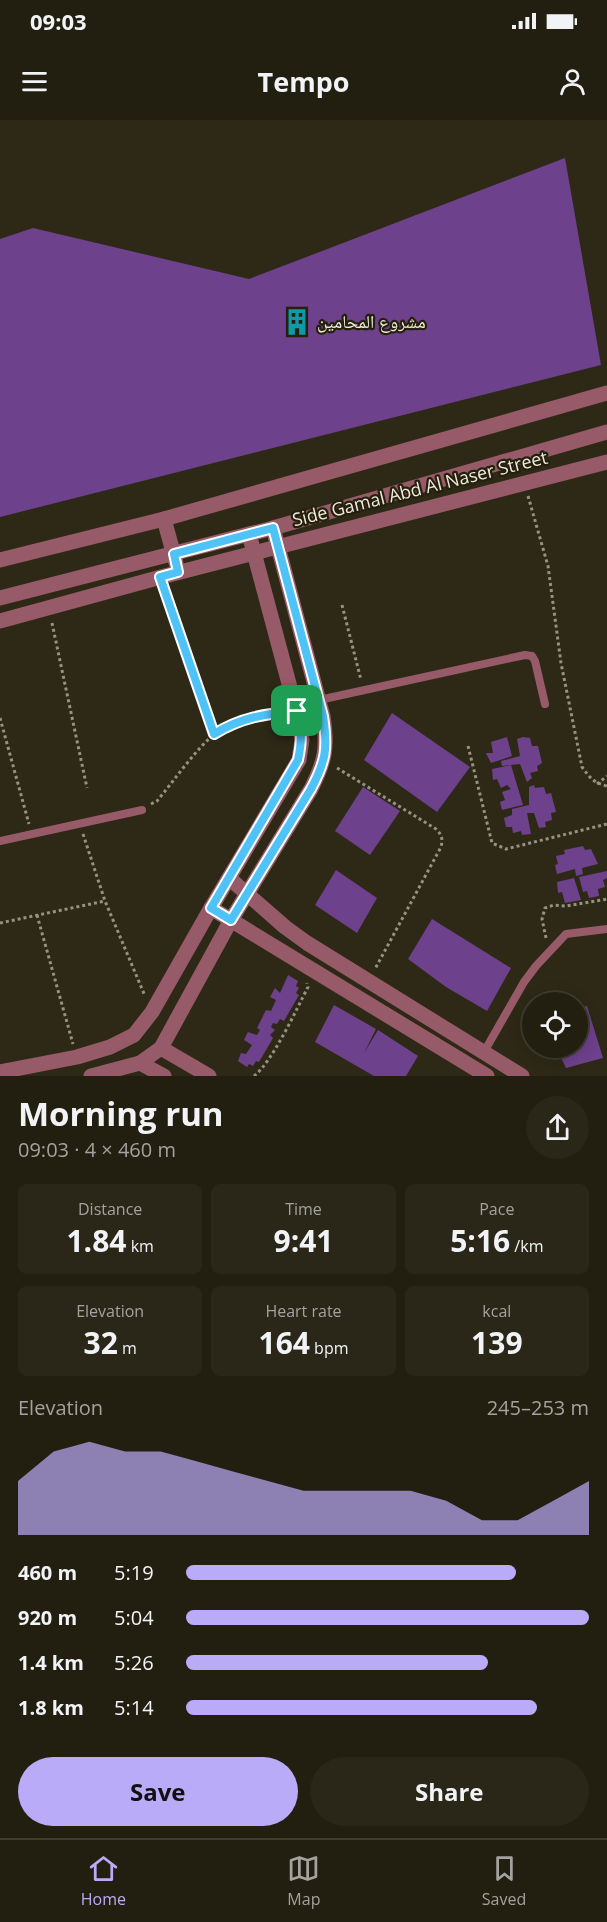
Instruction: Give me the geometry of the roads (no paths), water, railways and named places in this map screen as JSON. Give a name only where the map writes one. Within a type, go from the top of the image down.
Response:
[{"type":"street","points":[[0,560],[164,519],[607,393]]},
{"type":"street","points":[[0,598],[273,528],[607,432]]},
{"type":"street","name":"Side Gamal Abd Al Naser Street","points":[[0,621],[178,572],[607,462]]},
{"type":"street","points":[[164,519],[178,572]]},
{"type":"street","points":[[91,1076],[140,1063],[161,1048],[231,920],[322,768],[327,741],[319,700],[273,528]]},
{"type":"street","points":[[0,1072],[110,1047],[134,1035],[152,1012],[298,760],[302,740],[297,711],[249,534]]},
{"type":"street","points":[[229,878],[307,943],[522,1076]]},
{"type":"street","points":[[211,908],[487,1076]]},
{"type":"street","points":[[161,1048],[209,1076]]},
{"type":"street","points":[[140,1063],[164,1076]]},
{"type":"lane","points":[[319,700],[525,655],[532,656],[535,661],[545,704]]},
{"type":"lane","points":[[0,841],[142,810]]},
{"type":"lane","points":[[484,1053],[524,982],[566,934],[607,929]]},
{"type":"place","name":"مشروع المحامين","points":[[297,322]]}]
